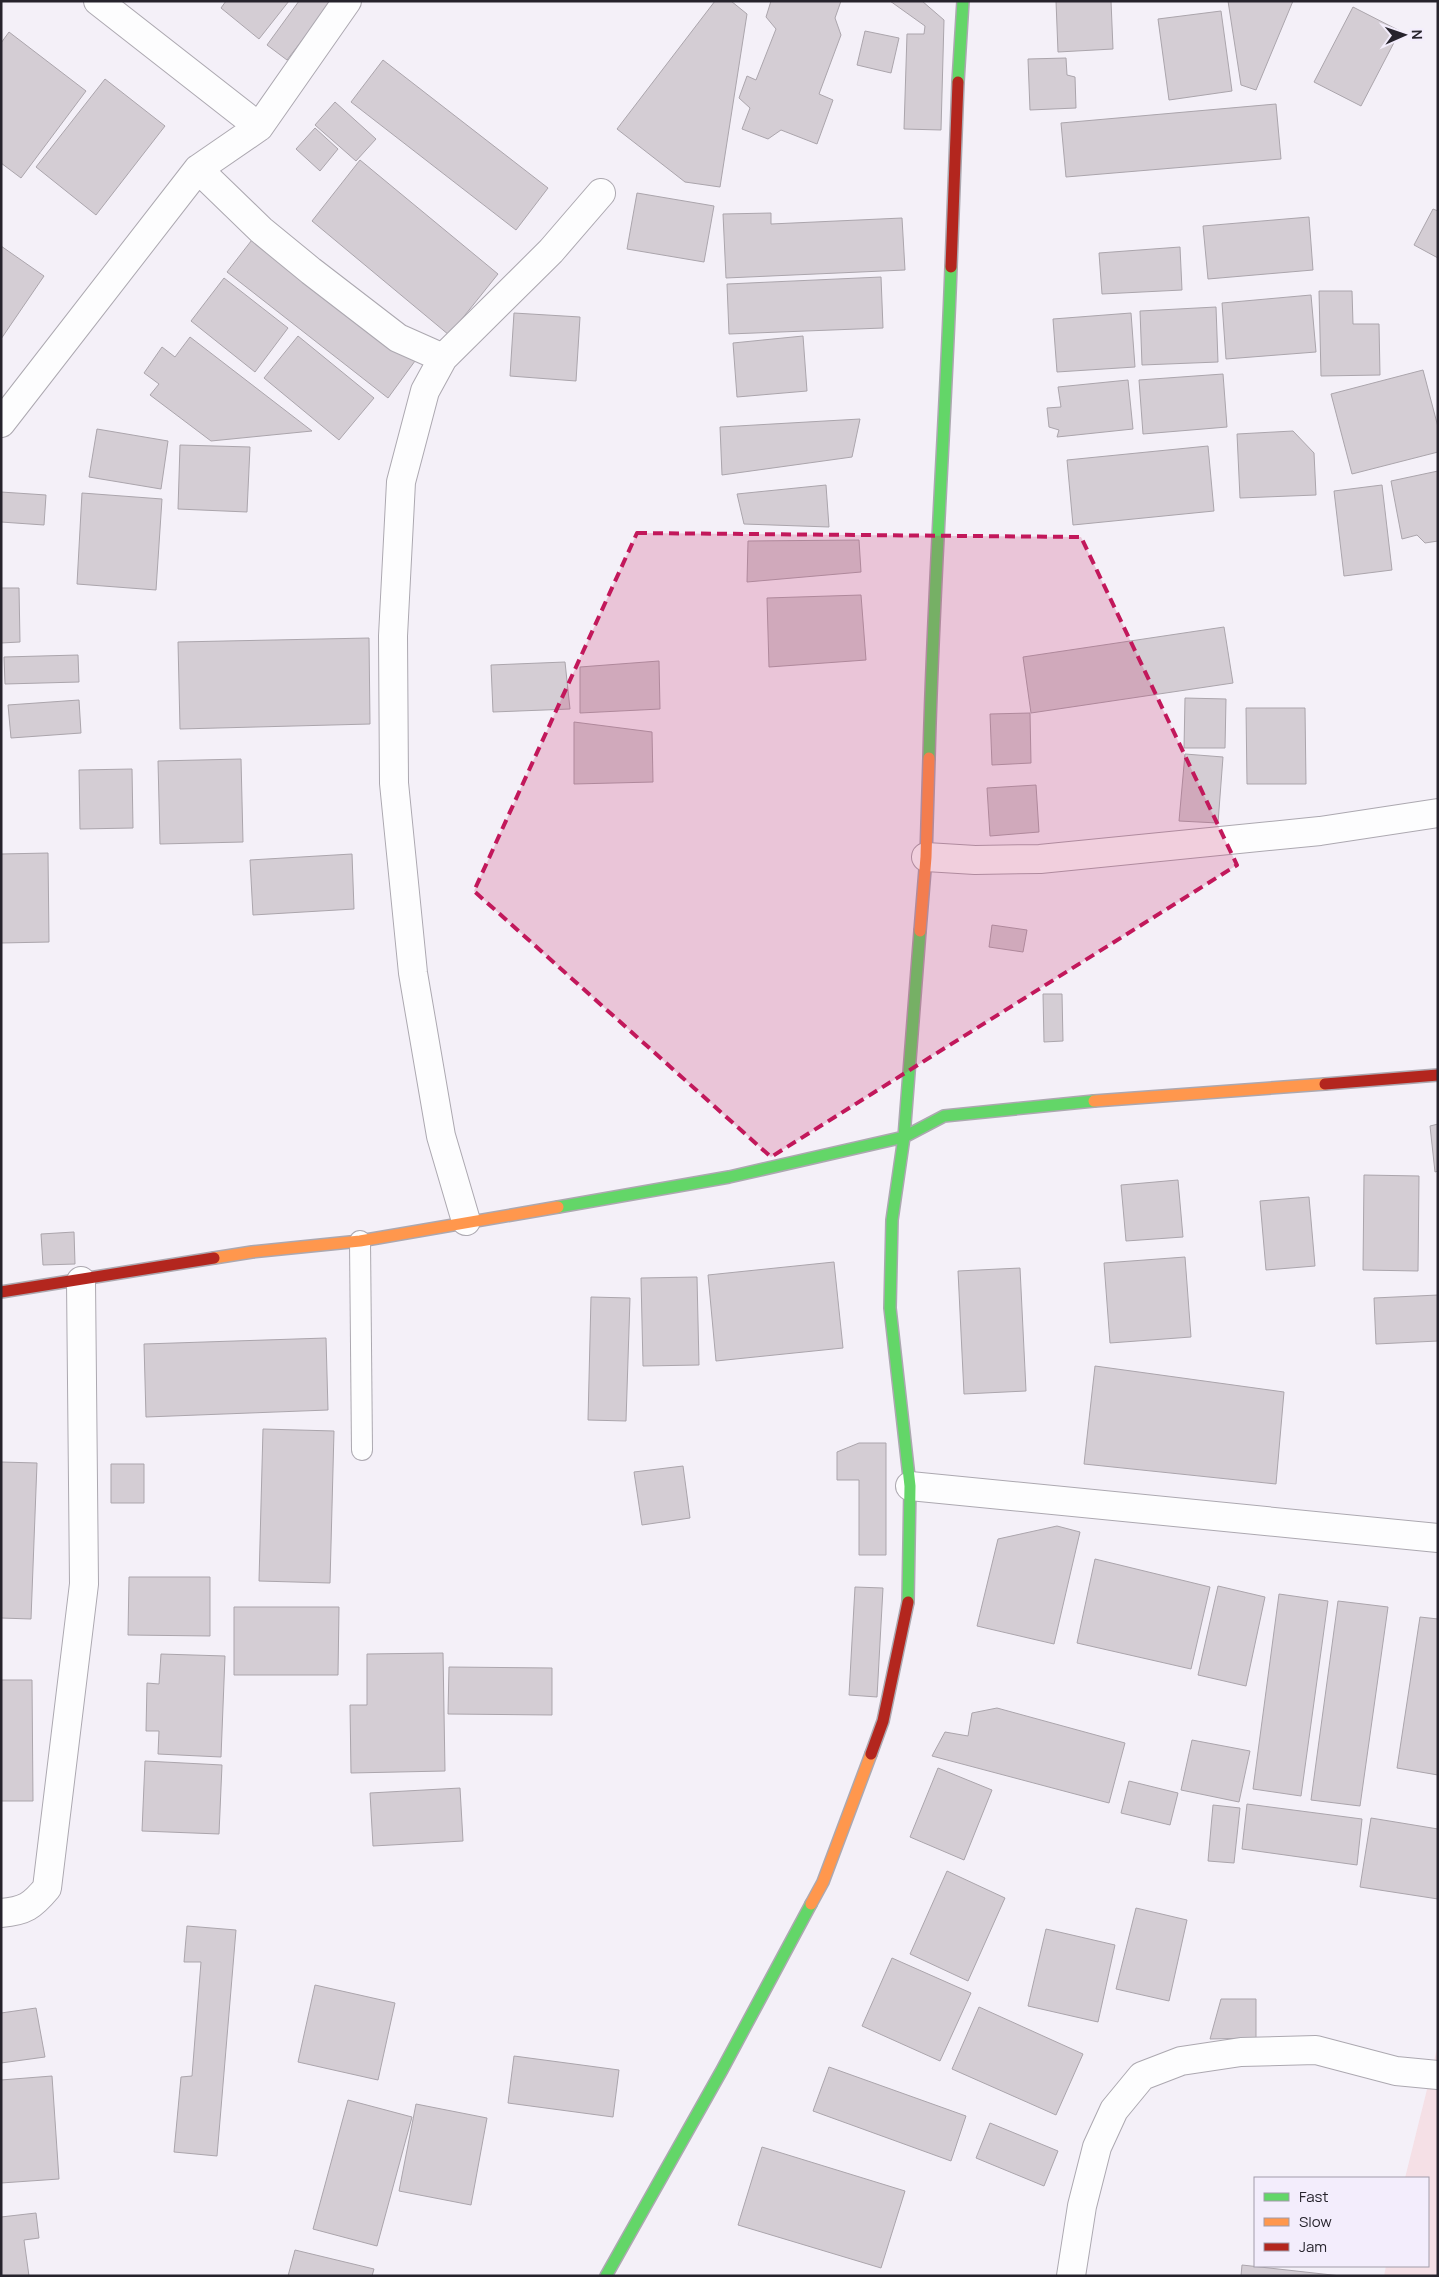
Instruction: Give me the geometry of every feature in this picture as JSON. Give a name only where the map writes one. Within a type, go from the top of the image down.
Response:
[{"type":"street","points":[[98,1],[259,126]]},
{"type":"street","points":[[1,423],[198,169],[259,126],[348,1]]},
{"type":"street","points":[[606,2276],[722,2070],[823,1882],[883,1721],[910,1594],[910,1486],[890,1308],[892,1220],[904,1137],[926,857],[932,638],[947,384],[955,144],[963,1]]},
{"type":"street","points":[[198,169],[262,230],[311,271],[398,338],[442,358]]},
{"type":"street","points":[[466,1222],[441,1136],[413,973],[394,783],[393,636],[401,482],[425,391],[442,358],[551,251],[601,193]]},
{"type":"street","points":[[926,857],[975,860],[1040,859],[1320,831],[1438,813]]},
{"type":"street","points":[[1,1292],[81,1281],[252,1252],[360,1241],[729,1177],[904,1137],[944,1116],[1041,1105],[1438,1075]]},
{"type":"street","points":[[1,1913],[18,1911],[33,1904],[47,1888],[84,1584],[81,1281]]},
{"type":"street","points":[[910,1486],[1438,1538]]},
{"type":"street","points":[[1071,2276],[1082,2206],[1097,2146],[1114,2110],[1142,2076],[1181,2061],[1241,2052],[1316,2050],[1396,2071],[1438,2075]]},
{"type":"lane","points":[[360,1241],[362,1450]]},
{"type":"highlighted area","points":[[637,533],[1081,537],[1237,865],[771,1157],[474,891]]},
{"type":"shaded area","points":[[1438,2045],[1438,2276],[1384,2276],[1386,2267],[1429,2267],[1429,2177],[1405,2177]]},
{"type":"building","points":[[226,1],[289,1],[259,39],[221,8]]},
{"type":"building","points":[[299,1],[332,1],[287,60],[267,45]]},
{"type":"building","points":[[715,1],[731,1],[747,14],[720,187],[685,182],[617,129]]},
{"type":"building","points":[[771,1],[841,1],[835,18],[841,35],[819,94],[833,100],[817,144],[781,130],[768,139],[742,129],[750,108],[739,98],[747,76],[756,80],[776,29],[766,17]]},
{"type":"building","points":[[890,1],[922,1],[944,20],[941,130],[904,129],[907,34],[924,34],[925,26]]},
{"type":"building","points":[[1056,1],[1111,1],[1113,49],[1058,52]]},
{"type":"building","points":[[1228,1],[1293,1],[1256,90],[1241,85]]},
{"type":"building","points":[[1353,7],[1400,31],[1361,106],[1314,82]]},
{"type":"building","points":[[1221,11],[1232,91],[1169,100],[1158,19]]},
{"type":"building","points":[[865,31],[899,38],[891,73],[857,65]]},
{"type":"building","points":[[9,32],[86,91],[21,178],[1,163],[1,43]]},
{"type":"building","points":[[1066,58],[1067,75],[1075,77],[1076,108],[1030,110],[1028,59]]},
{"type":"building","points":[[383,60],[548,188],[516,230],[351,102]]},
{"type":"building","points":[[105,79],[165,126],[96,215],[36,167]]},
{"type":"building","points":[[335,102],[376,139],[356,161],[315,125]]},
{"type":"building","points":[[1276,104],[1281,159],[1066,177],[1061,123]]},
{"type":"building","points":[[315,128],[338,149],[320,171],[296,149]]},
{"type":"building","points":[[360,160],[498,274],[449,335],[312,221]]},
{"type":"building","points":[[637,193],[714,206],[704,262],[627,249]]},
{"type":"building","points":[[1433,209],[1438,211],[1438,258],[1414,245]]},
{"type":"building","points":[[771,213],[771,224],[902,218],[905,270],[726,278],[723,214]]},
{"type":"building","points":[[1309,217],[1313,270],[1208,279],[1203,226]]},
{"type":"building","points":[[255,236],[415,361],[388,398],[227,272]]},
{"type":"building","points":[[1,246],[44,276],[1,339]]},
{"type":"building","points":[[1180,247],[1182,290],[1102,294],[1099,253]]},
{"type":"building","points":[[881,277],[883,328],[729,334],[727,284]]},
{"type":"building","points":[[224,278],[288,328],[255,372],[191,321]]},
{"type":"building","points":[[1319,291],[1352,291],[1353,324],[1379,324],[1380,375],[1321,376]]},
{"type":"building","points":[[1311,295],[1316,352],[1226,359],[1222,303]]},
{"type":"building","points":[[1216,307],[1218,362],[1142,365],[1140,311]]},
{"type":"building","points":[[514,313],[580,317],[576,381],[510,376]]},
{"type":"building","points":[[1131,313],[1135,367],[1057,372],[1053,319]]},
{"type":"building","points":[[298,336],[374,398],[339,440],[264,378]]},
{"type":"building","points":[[803,336],[807,391],[737,397],[733,343]]},
{"type":"building","points":[[190,337],[312,431],[211,441],[150,395],[159,384],[144,373],[162,347],[175,357]]},
{"type":"building","points":[[1423,370],[1438,427],[1438,452],[1352,474],[1331,394]]},
{"type":"building","points":[[1223,374],[1227,427],[1143,434],[1139,380]]},
{"type":"building","points":[[1128,380],[1133,429],[1057,437],[1059,430],[1049,427],[1047,408],[1061,407],[1058,387]]},
{"type":"building","points":[[860,419],[852,457],[722,475],[720,427]]},
{"type":"building","points":[[97,429],[168,441],[161,489],[89,477]]},
{"type":"building","points":[[1293,431],[1314,453],[1316,495],[1240,498],[1237,434]]},
{"type":"building","points":[[180,445],[250,447],[247,512],[178,509]]},
{"type":"building","points":[[1208,446],[1214,511],[1073,525],[1067,460]]},
{"type":"building","points":[[1438,471],[1438,541],[1425,543],[1417,535],[1402,539],[1391,481]]},
{"type":"building","points":[[826,485],[829,527],[744,524],[737,494]]},
{"type":"building","points":[[1382,485],[1392,570],[1344,576],[1334,491]]},
{"type":"building","points":[[1,492],[46,495],[44,525],[1,522]]},
{"type":"building","points":[[82,493],[162,499],[156,590],[77,584]]},
{"type":"building","points":[[859,540],[861,572],[747,582],[748,541]]},
{"type":"building","points":[[1,588],[19,588],[20,642],[1,643]]},
{"type":"building","points":[[861,595],[866,660],[769,667],[767,598]]},
{"type":"building","points":[[1224,627],[1233,683],[1031,713],[1023,657]]},
{"type":"building","points":[[369,638],[370,724],[180,729],[178,642]]},
{"type":"building","points":[[78,655],[79,682],[5,684],[4,657]]},
{"type":"building","points":[[659,661],[660,709],[580,713],[580,667]]},
{"type":"building","points":[[565,662],[570,709],[493,712],[491,665]]},
{"type":"building","points":[[1185,698],[1226,699],[1225,748],[1184,748]]},
{"type":"building","points":[[79,700],[81,733],[11,738],[8,705]]},
{"type":"building","points":[[1246,708],[1305,708],[1306,784],[1247,784]]},
{"type":"building","points":[[1030,713],[1031,763],[992,765],[990,714]]},
{"type":"building","points":[[574,722],[652,732],[653,782],[574,784]]},
{"type":"building","points":[[1185,754],[1223,757],[1218,823],[1179,821]]},
{"type":"building","points":[[241,759],[243,842],[160,844],[158,761]]},
{"type":"building","points":[[132,769],[133,828],[80,829],[79,770]]},
{"type":"building","points":[[1036,785],[1039,832],[990,836],[987,788]]},
{"type":"building","points":[[48,853],[49,942],[1,943],[1,854]]},
{"type":"building","points":[[352,854],[354,909],[253,915],[250,860]]},
{"type":"building","points":[[992,925],[1027,930],[1023,952],[989,947]]},
{"type":"building","points":[[1043,994],[1062,994],[1063,1041],[1044,1042]]},
{"type":"building","points":[[1438,1124],[1438,1171],[1435,1172],[1430,1126]]},
{"type":"building","points":[[1364,1175],[1419,1176],[1418,1271],[1363,1270]]},
{"type":"building","points":[[1178,1180],[1183,1237],[1126,1241],[1121,1185]]},
{"type":"building","points":[[1309,1197],[1315,1266],[1266,1270],[1260,1201]]},
{"type":"building","points":[[74,1232],[75,1264],[43,1265],[41,1234]]},
{"type":"building","points":[[1185,1257],[1191,1337],[1110,1343],[1104,1263]]},
{"type":"building","points":[[834,1262],[843,1348],[716,1361],[708,1275]]},
{"type":"building","points":[[1020,1268],[1026,1391],[964,1394],[958,1271]]},
{"type":"building","points":[[697,1277],[699,1365],[643,1366],[641,1278]]},
{"type":"building","points":[[1438,1295],[1438,1341],[1376,1344],[1374,1298]]},
{"type":"building","points":[[591,1297],[630,1298],[626,1421],[588,1420]]},
{"type":"building","points":[[326,1338],[328,1410],[146,1417],[144,1344]]},
{"type":"building","points":[[1095,1366],[1284,1392],[1276,1484],[1084,1464]]},
{"type":"building","points":[[263,1429],[334,1431],[330,1583],[259,1581]]},
{"type":"building","points":[[859,1443],[886,1443],[886,1555],[859,1555],[859,1480],[837,1480],[837,1452]]},
{"type":"building","points":[[1,1462],[37,1463],[31,1619],[1,1618]]},
{"type":"building","points":[[111,1464],[144,1464],[144,1503],[111,1503]]},
{"type":"building","points":[[683,1466],[690,1518],[642,1525],[634,1472]]},
{"type":"building","points":[[1057,1526],[1080,1532],[1054,1644],[977,1626],[998,1539]]},
{"type":"building","points":[[1095,1559],[1210,1587],[1191,1669],[1077,1643]]},
{"type":"building","points":[[129,1577],[210,1577],[210,1636],[128,1635]]},
{"type":"building","points":[[1218,1586],[1265,1597],[1246,1686],[1198,1675]]},
{"type":"building","points":[[855,1587],[883,1588],[877,1697],[849,1695]]},
{"type":"building","points":[[1279,1594],[1328,1601],[1301,1796],[1253,1789]]},
{"type":"building","points":[[1338,1601],[1388,1607],[1360,1806],[1311,1800]]},
{"type":"building","points":[[234,1607],[339,1607],[338,1675],[234,1675]]},
{"type":"building","points":[[1420,1617],[1438,1619],[1438,1775],[1397,1768]]},
{"type":"building","points":[[443,1653],[445,1771],[351,1773],[350,1705],[367,1705],[367,1654]]},
{"type":"building","points":[[161,1654],[225,1656],[221,1757],[158,1754],[159,1731],[146,1731],[147,1683],[159,1684]]},
{"type":"building","points":[[449,1667],[552,1668],[552,1715],[448,1714]]},
{"type":"building","points":[[1,1680],[32,1680],[33,1801],[1,1801]]},
{"type":"building","points":[[997,1708],[1125,1743],[1109,1803],[932,1756],[945,1732],[968,1736],[972,1713]]},
{"type":"building","points":[[1192,1740],[1250,1751],[1239,1802],[1181,1790]]},
{"type":"building","points":[[145,1761],[222,1765],[219,1834],[142,1831]]},
{"type":"building","points":[[938,1768],[992,1790],[964,1860],[910,1837]]},
{"type":"building","points":[[1129,1781],[1178,1793],[1170,1825],[1121,1813]]},
{"type":"building","points":[[460,1788],[463,1841],[373,1846],[370,1793]]},
{"type":"building","points":[[1247,1804],[1362,1819],[1357,1865],[1242,1849]]},
{"type":"building","points":[[1213,1805],[1240,1808],[1234,1863],[1208,1861]]},
{"type":"building","points":[[1371,1818],[1438,1829],[1438,1899],[1360,1887]]},
{"type":"building","points":[[947,1871],[1005,1898],[968,1981],[910,1954]]},
{"type":"building","points":[[1136,1908],[1187,1920],[1169,2001],[1116,1989]]},
{"type":"building","points":[[187,1926],[236,1930],[217,2156],[174,2152],[181,2077],[192,2076],[201,1962],[184,1962]]},
{"type":"building","points":[[1046,1929],[1115,1945],[1098,2022],[1028,2006]]},
{"type":"building","points":[[892,1958],[971,1993],[940,2061],[862,2026]]},
{"type":"building","points":[[315,1985],[395,2003],[378,2080],[298,2062]]},
{"type":"building","points":[[1221,1999],[1256,1999],[1256,2038],[1210,2039]]},
{"type":"building","points":[[979,2007],[1083,2054],[1056,2115],[952,2069]]},
{"type":"building","points":[[36,2008],[45,2057],[1,2063],[1,2013]]},
{"type":"building","points":[[514,2056],[619,2070],[613,2117],[508,2103]]},
{"type":"building","points":[[829,2067],[966,2116],[951,2161],[813,2111]]},
{"type":"building","points":[[52,2076],[59,2179],[1,2183],[1,2080]]},
{"type":"building","points":[[348,2100],[412,2117],[377,2246],[313,2229]]},
{"type":"building","points":[[416,2104],[487,2118],[471,2205],[399,2191]]},
{"type":"building","points":[[990,2123],[1058,2151],[1044,2186],[976,2158]]},
{"type":"building","points":[[762,2147],[905,2191],[881,2268],[738,2225]]},
{"type":"building","points":[[36,2213],[39,2238],[24,2240],[29,2276],[1,2276],[1,2217]]},
{"type":"building","points":[[295,2250],[374,2269],[372,2276],[288,2276]]},
{"type":"building","points":[[1242,2265],[1341,2276],[1241,2276]]},
{"type":"traffic: fast","points":[[958,82],[963,1]]},
{"type":"traffic: fast","points":[[929,758],[933,635],[951,267]]},
{"type":"traffic: fast","points":[[908,1602],[910,1486],[890,1308],[892,1220],[904,1137],[920,931]]},
{"type":"traffic: fast","points":[[558,1207],[729,1177],[904,1137],[944,1116],[1094,1101]]},
{"type":"traffic: fast","points":[[606,2276],[722,2070],[811,1904]]},
{"type":"traffic: slow","points":[[920,931],[926,857],[929,758]]},
{"type":"traffic: slow","points":[[1094,1101],[1325,1084]]},
{"type":"traffic: slow","points":[[214,1258],[252,1252],[360,1241],[558,1207]]},
{"type":"traffic: slow","points":[[811,1904],[823,1882],[871,1754]]},
{"type":"traffic: jam","points":[[951,267],[958,82]]},
{"type":"traffic: jam","points":[[1325,1084],[1438,1075]]},
{"type":"traffic: jam","points":[[1,1292],[214,1258]]},
{"type":"traffic: jam","points":[[871,1754],[883,1721],[908,1602]]}]
